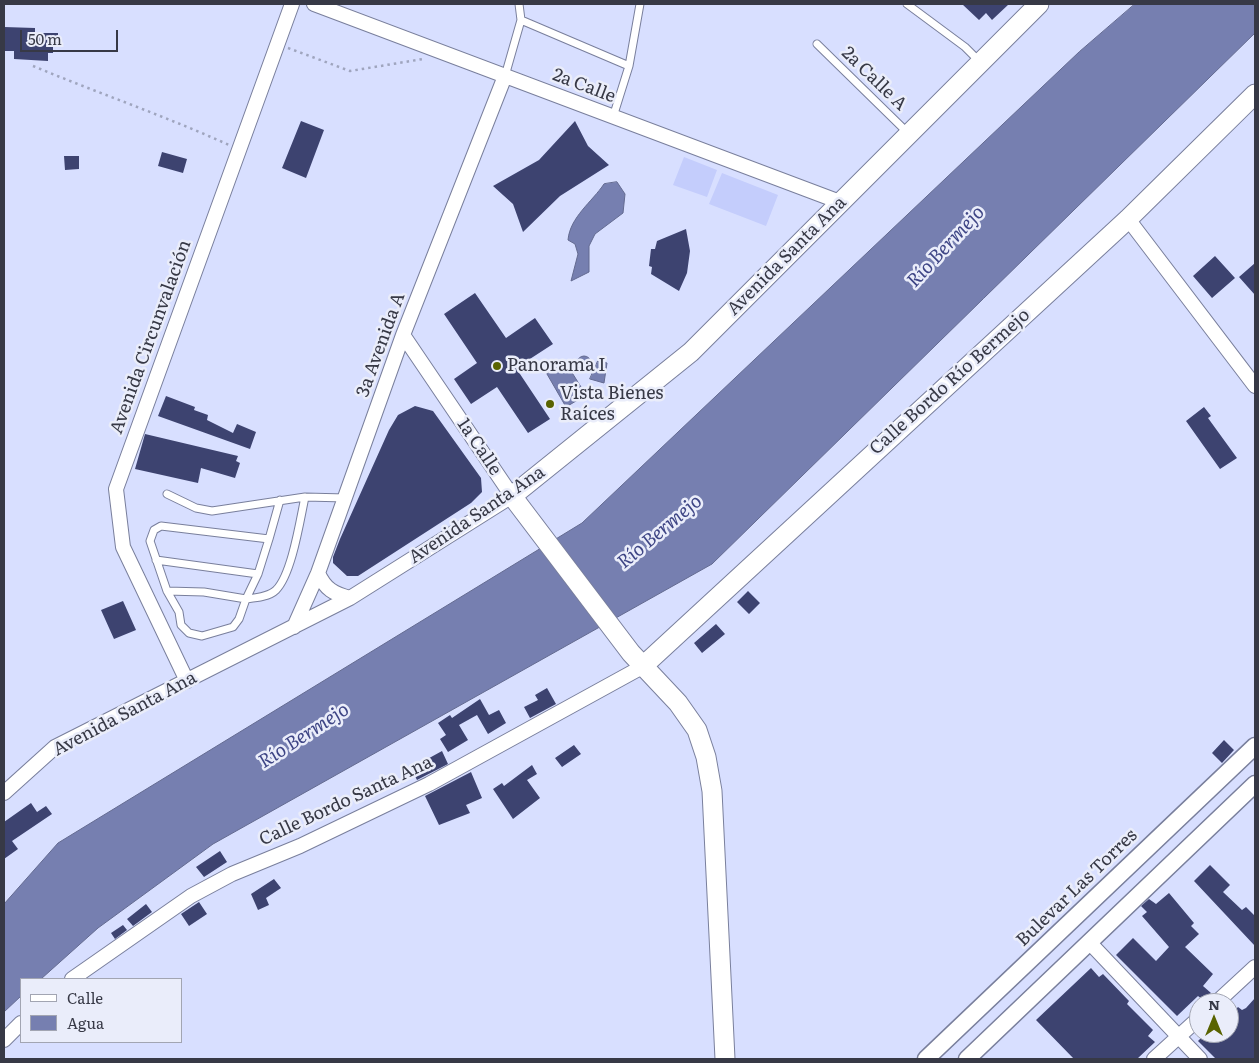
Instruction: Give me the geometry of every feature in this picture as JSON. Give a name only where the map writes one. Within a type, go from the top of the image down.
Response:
[{"type":"main road","name":"Avenida Santa Ana","points":[[512,496],[691,352],[1039,4]]},
{"type":"main road","name":"Calle Bordo Río Bermejo","points":[[642,667],[1128,219],[1255,94]]},
{"type":"main road","name":"1a Calle","points":[[512,496],[537,532],[642,667],[678,703],[697,730],[706,757],[712,791],[726,1040]]},
{"type":"main road","points":[[725,1059],[726,1040]]},
{"type":"main road","points":[[726,1040],[730,1059]]},
{"type":"street","name":"Avenida Circunvalación","points":[[187,681],[123,547],[116,488],[292,4]]},
{"type":"street","name":"2a Calle","points":[[314,4],[840,202]]},
{"type":"street","name":"3a Avenida A","points":[[294,627],[318,573],[404,335],[505,76]]},
{"type":"street","points":[[1128,219],[1255,386]]},
{"type":"street","name":"1a Calle","points":[[404,335],[512,496]]},
{"type":"street","name":"Avenida Santa Ana","points":[[4,793],[55,747],[350,598],[512,496]]},
{"type":"street","points":[[318,573],[322,583],[335,594],[350,598]]},
{"type":"street","name":"Calle Bordo Santa Ana","points":[[73,978],[191,896],[232,874],[300,846],[429,784],[642,667]]},
{"type":"street","name":"Bulevar Las Torres","points":[[926,1059],[1255,746]]},
{"type":"street","points":[[967,1059],[1255,784]]},
{"type":"street","points":[[1089,942],[1200,1059]]},
{"type":"street","points":[[1227,993],[1255,967]]},
{"type":"street","points":[[4,1040],[20,1025]]},
{"type":"street","points":[[1154,1059],[1189,1027]]},
{"type":"lane","points":[[505,76],[521,20],[519,4]]},
{"type":"lane","points":[[613,116],[629,66],[640,4]]},
{"type":"lane","points":[[907,4],[965,47],[980,63]]},
{"type":"lane","points":[[521,20],[629,66]]},
{"type":"lane","name":"2a Calle A","points":[[817,44],[909,134]]},
{"type":"lane","points":[[167,494],[196,508],[212,511],[305,497],[346,498]]},
{"type":"lane","points":[[168,591],[204,592],[246,599],[262,597],[275,592],[282,581],[296,538],[305,497]]},
{"type":"lane","points":[[269,539],[161,526],[154,530],[150,541],[156,560],[168,591],[179,612],[181,625],[189,633],[202,636],[232,628],[239,619],[258,574],[269,539],[280,500]]},
{"type":"lane","points":[[156,560],[258,574]]},
{"type":"path","points":[[278,44],[350,71],[450,55]]},
{"type":"path","points":[[33,66],[142,111],[183,124],[239,150]]},
{"type":"shaded area","points":[[684,157],[717,170],[707,197],[673,185]]},
{"type":"shaded area","points":[[722,173],[778,195],[766,226],[709,204]]},
{"type":"water","name":"Río Bermejo","points":[[1135,4],[1255,4],[1255,33],[712,564],[213,844],[98,928],[42,978],[20,978],[20,997],[4,1012],[4,904],[58,843],[582,523],[1079,52]]},
{"type":"water","points":[[617,182],[625,194],[623,213],[595,234],[589,246],[589,272],[571,281],[578,254],[575,244],[568,240],[573,224],[604,184]]},
{"type":"water","points":[[581,356],[587,356],[591,363],[587,370],[581,370],[577,366],[577,360]]},
{"type":"water","points":[[598,361],[607,363],[604,383],[590,379]]},
{"type":"water","points":[[566,363],[586,395],[566,407],[547,374]]},
{"type":"building","points":[[962,4],[1009,4],[992,20],[986,13],[979,20]]},
{"type":"building","points":[[4,27],[35,28],[35,33],[58,33],[58,47],[53,47],[53,53],[48,53],[48,61],[14,59],[14,51],[4,51]]},
{"type":"building","points":[[301,121],[324,130],[306,178],[282,168]]},
{"type":"building","points":[[575,121],[588,146],[609,165],[560,196],[523,232],[513,204],[493,186],[539,160]]},
{"type":"building","points":[[162,152],[187,159],[183,173],[158,166]]},
{"type":"building","points":[[64,156],[79,156],[79,169],[65,170]]},
{"type":"building","points":[[686,229],[690,251],[687,273],[679,291],[651,274],[652,267],[649,266],[651,249],[655,249],[657,241]]},
{"type":"building","points":[[1215,256],[1235,278],[1212,298],[1193,276]]},
{"type":"building","points":[[1255,263],[1255,295],[1239,277]]},
{"type":"building","name":"Panorama I","points":[[475,293],[506,338],[535,318],[553,344],[516,368],[550,419],[528,433],[497,387],[471,404],[454,379],[477,363],[444,314]]},
{"type":"building","points":[[166,396],[195,407],[194,410],[208,415],[207,420],[233,433],[237,424],[256,432],[250,449],[158,416]]},
{"type":"building","points":[[415,406],[433,411],[481,478],[482,492],[471,503],[358,576],[347,576],[333,563],[333,557],[340,539],[389,430],[398,415]]},
{"type":"building","points":[[1204,407],[1211,416],[1208,418],[1237,458],[1220,469],[1186,421]]},
{"type":"building","points":[[145,434],[238,456],[236,461],[240,463],[235,478],[201,468],[198,483],[135,469]]},
{"type":"building","points":[[748,591],[760,603],[749,614],[737,602]]},
{"type":"building","points":[[123,601],[136,630],[114,639],[101,610]]},
{"type":"building","points":[[716,624],[725,634],[702,653],[694,643]]},
{"type":"building","points":[[547,688],[556,704],[530,718],[524,707],[538,700],[535,695]]},
{"type":"building","points":[[480,699],[489,715],[499,710],[506,723],[488,734],[477,715],[459,725],[468,740],[448,752],[440,739],[446,735],[438,723],[450,715],[452,718]]},
{"type":"building","points":[[1224,740],[1234,750],[1222,763],[1212,753]]},
{"type":"building","points":[[574,745],[581,754],[562,767],[555,758]]},
{"type":"building","points":[[442,751],[448,764],[417,780],[412,770],[423,765],[422,762]]},
{"type":"building","points":[[532,765],[537,774],[527,780],[540,798],[513,819],[493,789],[502,783],[504,786]]},
{"type":"building","points":[[471,772],[482,798],[466,805],[470,813],[439,825],[425,796]]},
{"type":"building","points":[[31,803],[37,812],[46,806],[52,814],[12,841],[18,849],[4,859],[4,822]]},
{"type":"building","points":[[220,851],[227,862],[204,877],[196,867]]},
{"type":"building","points":[[1210,865],[1230,885],[1223,892],[1242,910],[1246,907],[1255,916],[1255,946],[1194,881]]},
{"type":"building","points":[[274,879],[281,888],[266,898],[269,905],[258,910],[251,894]]},
{"type":"building","points":[[1169,893],[1194,923],[1191,926],[1199,934],[1185,947],[1213,974],[1203,986],[1211,993],[1189,993],[1189,1005],[1177,1016],[1116,955],[1133,938],[1156,961],[1169,947],[1142,916],[1147,912],[1141,906],[1149,899],[1156,904]]},
{"type":"building","points":[[199,902],[207,914],[189,926],[181,914]]},
{"type":"building","points":[[146,904],[152,912],[133,926],[127,919]]},
{"type":"building","points":[[123,925],[127,930],[115,939],[111,933]]},
{"type":"building","points":[[1091,968],[1099,977],[1103,974],[1129,1001],[1127,1004],[1153,1030],[1148,1036],[1155,1042],[1137,1059],[1074,1059],[1036,1020]]},
{"type":"building","points":[[1255,998],[1255,1059],[1216,1059],[1200,1043],[1239,1043],[1239,1008],[1242,1010]]},
{"type":"place","name":"Panorama I","points":[[497,366]]},
{"type":"place","name":"Vista Bienes Raíces","points":[[550,404]]}]
